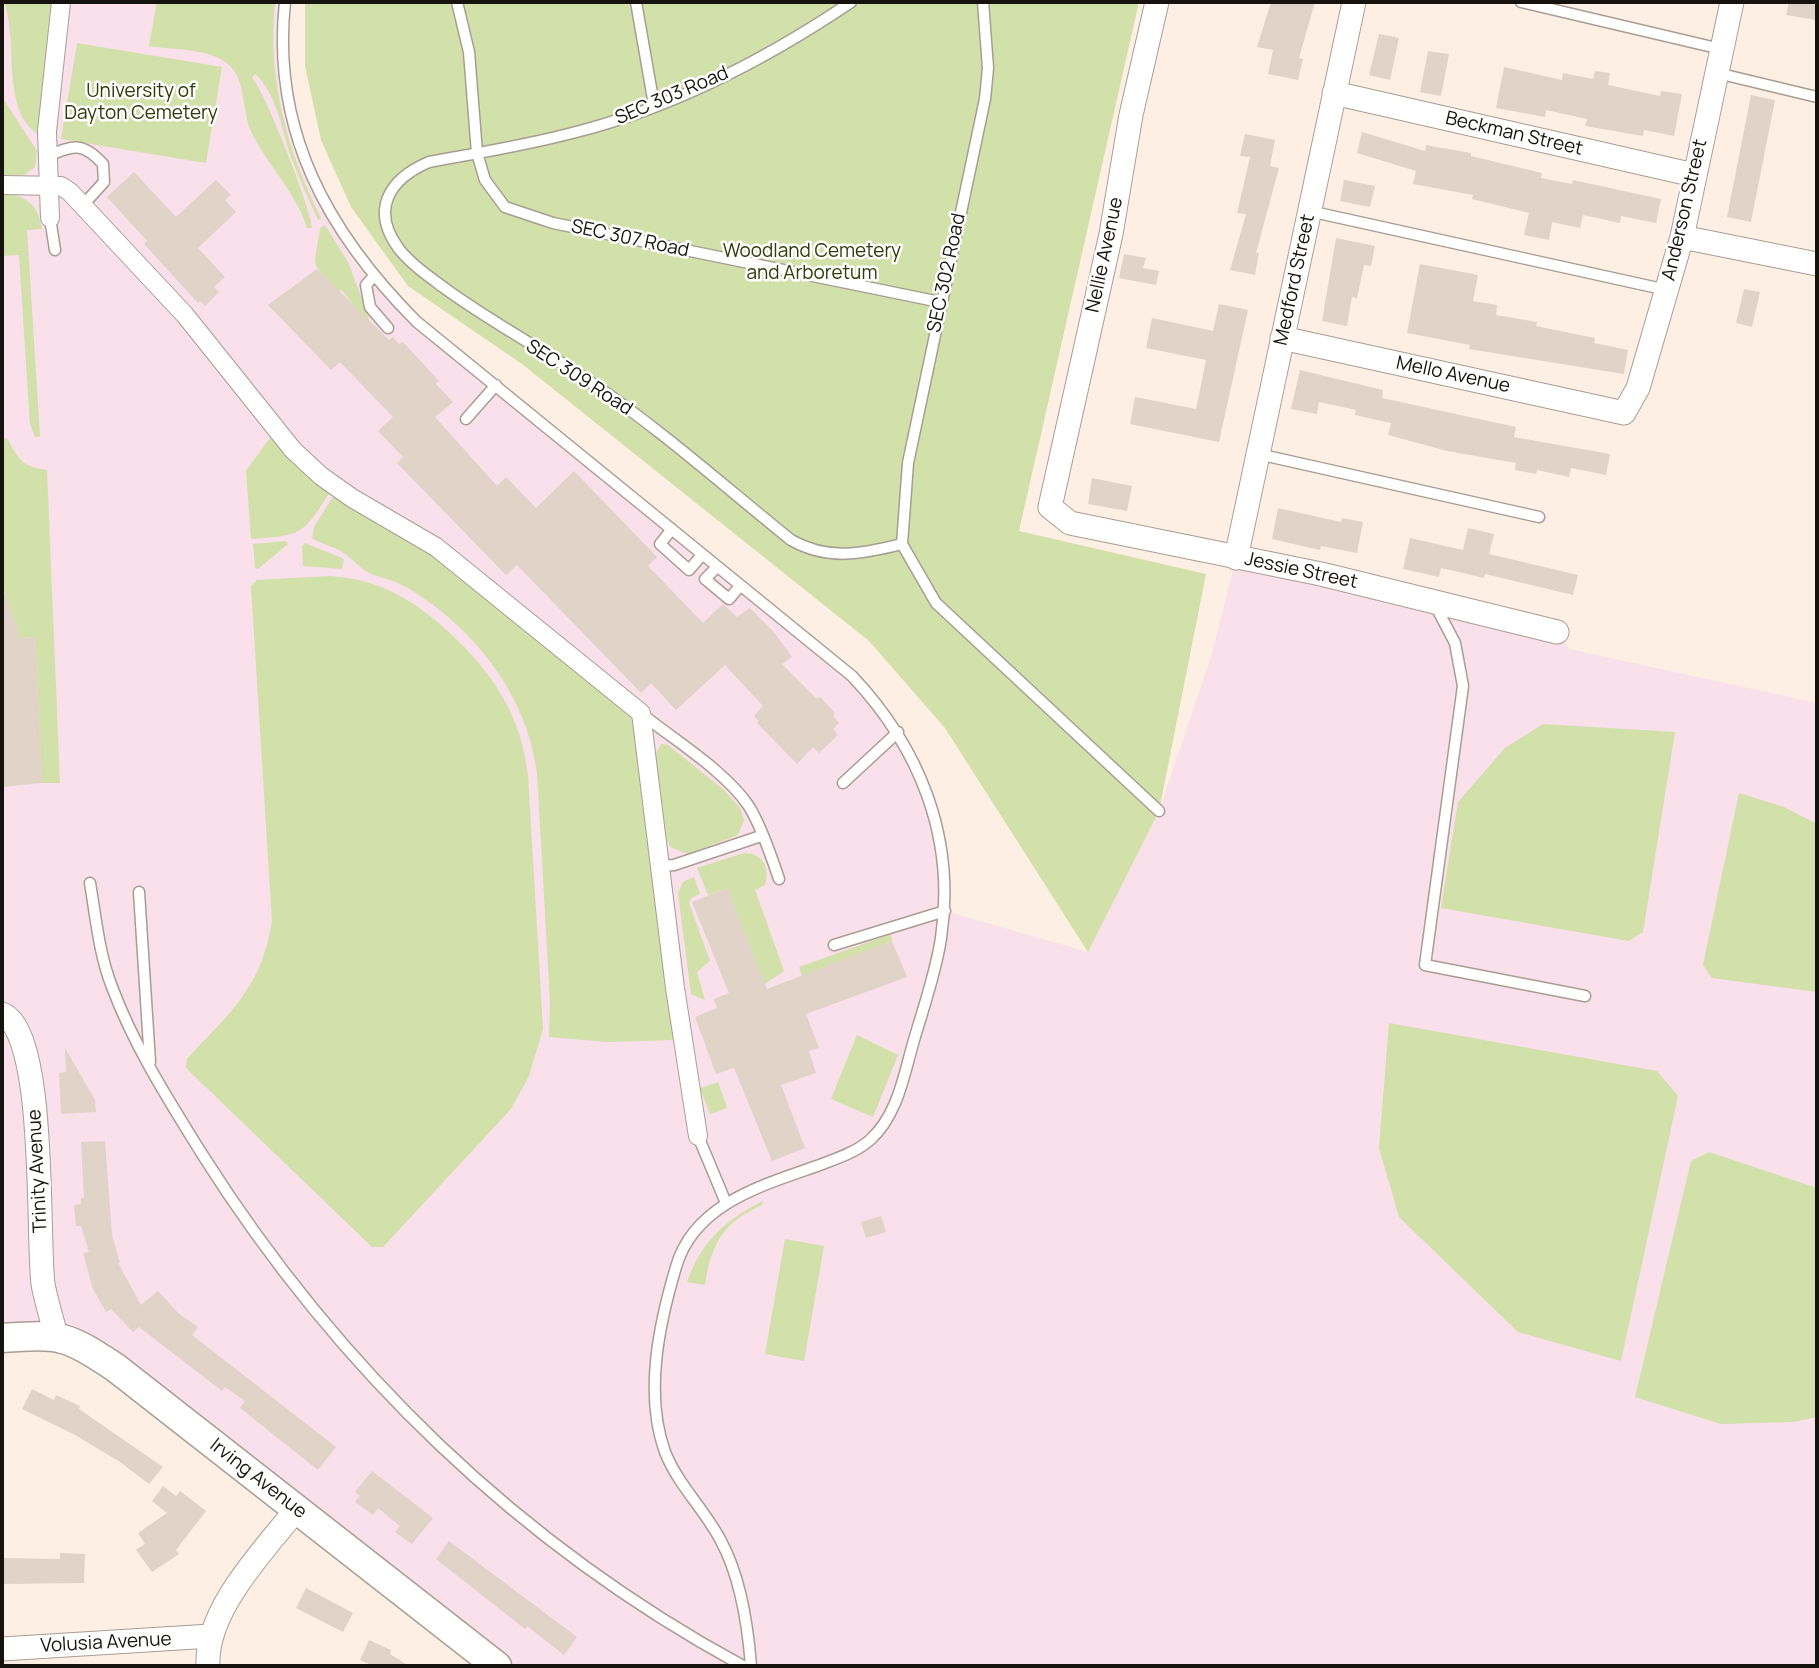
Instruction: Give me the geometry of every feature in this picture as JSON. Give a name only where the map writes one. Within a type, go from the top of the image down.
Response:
[{"type":"street","points":[[50,218],[47,131],[61,2]]},
{"type":"street","name":"Nellie Avenue","points":[[1050,507],[1111,234],[1131,115],[1157,2]]},
{"type":"street","name":"Medford Street","points":[[1236,558],[1354,2]]},
{"type":"street","name":"Anderson Street","points":[[1624,413],[1638,388],[1682,237],[1732,2]]},
{"type":"street","name":"Beckman Street","points":[[1334,93],[1694,175]]},
{"type":"street","points":[[2,186],[61,187],[83,205],[185,315],[293,450],[321,476],[352,498],[436,547],[641,713],[675,988],[698,1136]]},
{"type":"street","points":[[1682,237],[1817,264]]},
{"type":"street","name":"Mello Avenue","points":[[1282,338],[1624,413]]},
{"type":"street","name":"Jessie Street","points":[[1050,507],[1070,523],[1432,600],[1557,632]]},
{"type":"street","name":"Trinity Avenue","points":[[2,1014],[15,1023],[27,1057],[34,1093],[43,1284],[56,1336]]},
{"type":"street","name":"Irving Avenue","points":[[2,1338],[56,1336],[75,1341],[116,1368],[497,1666]]},
{"type":"street","points":[[208,1666],[211,1636],[221,1609],[296,1510]]},
{"type":"street","name":"Volusia Avenue","points":[[2,1649],[211,1636]]},
{"type":"lane","points":[[285,2],[286,83],[302,148],[329,212],[374,276],[417,321],[852,676],[878,703],[898,732],[921,776],[940,836],[944,911],[935,968],[894,1108],[884,1125],[869,1142],[850,1153],[777,1180],[726,1203],[696,1229],[678,1259],[655,1368],[654,1395],[662,1442],[670,1462],[720,1538],[728,1556],[737,1586],[751,1666]]},
{"type":"lane","name":"SEC 307 Road","points":[[457,2],[469,52],[477,153],[493,194],[505,207],[523,215],[940,302]]},
{"type":"lane","points":[[636,2],[654,105]]},
{"type":"lane","name":"SEC 303 Road","points":[[477,153],[587,129],[654,105],[762,57],[851,2]]},
{"type":"lane","name":"SEC 302 Road","points":[[902,544],[908,463],[985,99],[988,68],[983,2]]},
{"type":"lane","points":[[1521,2],[1721,48]]},
{"type":"lane","points":[[1717,73],[1817,97]]},
{"type":"lane","points":[[48,156],[72,147],[90,150],[103,164],[104,182],[83,205]]},
{"type":"lane","name":"SEC 309 Road","points":[[477,153],[429,162],[400,177],[390,190],[387,217],[390,232],[399,249],[413,263],[473,309],[623,405],[799,544],[826,554],[844,555],[902,544]]},
{"type":"lane","points":[[1309,211],[1667,290]]},
{"type":"lane","points":[[50,218],[55,250]]},
{"type":"lane","points":[[374,276],[366,285],[369,304],[388,328]]},
{"type":"lane","points":[[466,419],[496,386]]},
{"type":"lane","points":[[1258,454],[1539,517]]},
{"type":"lane","points":[[672,529],[660,544],[689,570],[702,555]]},
{"type":"lane","points":[[902,544],[936,603],[1159,811]]},
{"type":"lane","points":[[717,567],[705,579],[729,599],[740,586]]},
{"type":"lane","points":[[1432,600],[1455,643],[1463,686],[1425,965],[1585,996]]},
{"type":"lane","points":[[641,713],[738,794],[751,811],[779,879]]},
{"type":"lane","points":[[843,783],[898,732]]},
{"type":"lane","points":[[660,866],[674,865],[761,836]]},
{"type":"lane","points":[[90,883],[111,984],[127,1025],[222,1186],[318,1315],[395,1402],[530,1527],[648,1609],[743,1666]]},
{"type":"lane","points":[[139,892],[150,1068]]},
{"type":"lane","points":[[834,945],[944,911]]},
{"type":"lane","points":[[698,1136],[726,1203]]},
{"type":"shaded area","points":[[2,2],[278,2],[278,52],[282,97],[309,185],[352,261],[390,303],[417,322],[878,703],[933,809],[945,911],[1088,952],[1159,811],[1211,657],[1236,558],[1557,632],[1569,649],[1817,703],[1817,1666],[497,1666],[75,1341],[2,1338]]},
{"type":"green space","points":[[4,2],[52,2],[38,134],[26,123],[14,92],[8,18]]},
{"type":"green space","points":[[157,2],[275,2],[274,58],[282,113],[298,167],[321,218],[318,220],[293,162],[273,101],[255,74],[252,78],[286,151],[312,228],[307,228],[296,202],[250,129],[241,86],[234,70],[211,55],[149,46]]},
{"type":"green space","name":"Woodland Cemetery and Arboretum","points":[[1139,2],[1019,531],[1206,574],[1159,811],[1088,952],[945,728],[869,641],[522,364],[408,286],[351,207],[321,140],[305,66],[305,3]]},
{"type":"green space","name":"University of Dayton Cemetery","points":[[77,43],[222,67],[206,163],[61,139]]},
{"type":"green space","points":[[2,97],[37,151],[35,167],[24,175],[2,175]]},
{"type":"green space","points":[[2,193],[30,202],[42,229],[27,230],[40,437],[35,437],[30,424],[19,255],[2,256]]},
{"type":"green space","points":[[325,225],[348,262],[369,318],[366,321],[342,290],[339,291],[318,268],[315,258],[320,228]]},
{"type":"green space","points":[[272,435],[330,492],[313,517],[299,530],[281,536],[251,539],[246,471]]},
{"type":"green space","points":[[7,438],[22,461],[47,470],[60,783],[42,783],[35,637],[20,638],[2,584],[2,439]]},
{"type":"green space","points":[[334,495],[424,548],[630,716],[634,723],[675,1040],[607,1042],[549,1037],[550,1001],[537,773],[522,717],[493,666],[454,622],[406,587],[371,574],[341,551],[312,538],[314,527]]},
{"type":"green space","points":[[286,541],[288,544],[258,569],[255,568],[253,544]]},
{"type":"green space","points":[[305,543],[344,559],[342,569],[303,566],[302,546]]},
{"type":"green space","points":[[329,576],[364,582],[395,593],[424,611],[466,649],[492,681],[512,715],[528,776],[543,1029],[529,1076],[511,1109],[383,1247],[372,1247],[186,1068],[187,1059],[242,998],[252,982],[267,944],[272,921],[251,586],[257,580]]},
{"type":"green space","points":[[1543,724],[1675,732],[1643,932],[1629,941],[1441,908],[1458,802],[1505,748]]},
{"type":"green space","points":[[661,744],[668,745],[724,790],[740,808],[744,820],[738,835],[688,854],[670,847],[666,837],[656,753]]},
{"type":"green space","points":[[1739,793],[1784,807],[1817,824],[1817,992],[1712,978],[1703,965]]},
{"type":"green space","points":[[744,853],[761,859],[766,868],[765,885],[755,890],[784,971],[765,984],[727,888],[708,895],[697,868]]},
{"type":"green space","points":[[694,877],[700,894],[691,898],[689,903],[710,961],[697,972],[705,1000],[691,994],[678,893],[683,882]]},
{"type":"green space","points":[[891,934],[892,941],[802,976],[799,967]]},
{"type":"green space","points":[[1389,1023],[1657,1071],[1678,1096],[1621,1361],[1518,1332],[1399,1217],[1379,1148]]},
{"type":"green space","points":[[857,1035],[898,1055],[873,1117],[831,1099]]},
{"type":"green space","points":[[718,1082],[727,1108],[710,1114],[700,1088]]},
{"type":"green space","points":[[1709,1152],[1817,1188],[1817,1417],[1793,1422],[1721,1424],[1635,1397],[1691,1161]]},
{"type":"green space","points":[[763,1201],[762,1205],[737,1219],[721,1236],[711,1258],[705,1285],[687,1282],[700,1255],[716,1233],[737,1216]]},
{"type":"green space","points":[[785,1239],[824,1246],[804,1361],[765,1354]]},
{"type":"building","points":[[1271,2],[1315,2],[1299,58],[1303,59],[1298,80],[1268,74],[1273,50],[1257,47]]},
{"type":"building","points":[[1789,2],[1817,2],[1817,20],[1786,15]]},
{"type":"building","points":[[1379,34],[1399,38],[1390,80],[1369,75]]},
{"type":"building","points":[[1428,51],[1449,54],[1441,96],[1420,92]]},
{"type":"building","points":[[1504,67],[1562,80],[1563,73],[1593,79],[1595,71],[1610,73],[1608,85],[1660,96],[1661,91],[1682,94],[1674,136],[1644,130],[1643,136],[1585,126],[1587,119],[1546,110],[1545,117],[1496,108]]},
{"type":"building","points":[[1751,95],[1775,100],[1751,222],[1727,217]]},
{"type":"building","points":[[1362,132],[1425,151],[1426,145],[1471,153],[1471,156],[1542,173],[1541,178],[1572,184],[1573,180],[1661,199],[1656,223],[1621,216],[1620,223],[1583,215],[1580,228],[1552,222],[1549,240],[1524,235],[1529,213],[1472,199],[1473,195],[1413,184],[1416,171],[1357,153]]},
{"type":"building","points":[[1245,134],[1275,140],[1270,166],[1279,168],[1256,253],[1259,253],[1255,275],[1230,270],[1246,214],[1237,213],[1250,157],[1240,156]]},
{"type":"building","points":[[134,172],[176,217],[216,180],[231,195],[225,200],[236,212],[198,248],[225,277],[214,287],[219,292],[205,306],[200,301],[198,303],[144,244],[147,241],[107,197]]},
{"type":"building","points":[[1344,180],[1375,186],[1370,207],[1340,201]]},
{"type":"building","points":[[1336,238],[1375,246],[1371,266],[1364,265],[1357,298],[1352,297],[1347,326],[1322,321]]},
{"type":"building","points":[[1124,254],[1146,258],[1143,268],[1159,271],[1156,285],[1119,278]]},
{"type":"building","points":[[1420,264],[1478,275],[1473,301],[1497,305],[1496,315],[1537,322],[1536,326],[1595,338],[1594,343],[1628,350],[1624,374],[1469,349],[1470,345],[1407,333]]},
{"type":"building","points":[[317,269],[389,340],[393,337],[399,344],[403,342],[439,381],[435,383],[453,402],[435,417],[497,486],[506,477],[536,508],[574,471],[657,557],[648,566],[703,623],[723,604],[737,617],[750,608],[773,631],[792,657],[782,664],[835,713],[833,716],[839,723],[833,729],[838,735],[819,753],[813,747],[797,764],[757,723],[759,721],[754,716],[763,706],[725,665],[676,710],[651,683],[641,693],[517,565],[506,575],[397,463],[403,457],[378,431],[393,417],[340,362],[331,370],[268,305]]},
{"type":"building","points":[[1744,289],[1760,292],[1752,327],[1736,323]]},
{"type":"building","points":[[1219,304],[1248,310],[1219,442],[1130,424],[1135,397],[1196,409],[1206,360],[1146,348],[1152,318],[1213,331]]},
{"type":"building","points":[[1300,370],[1383,390],[1382,398],[1516,427],[1514,437],[1610,454],[1606,475],[1571,468],[1569,477],[1537,470],[1536,474],[1515,470],[1516,463],[1447,451],[1388,435],[1391,423],[1355,415],[1356,410],[1319,402],[1317,414],[1291,409]]},
{"type":"building","points":[[1092,478],[1132,486],[1127,511],[1088,504]]},
{"type":"building","points":[[1278,508],[1341,522],[1342,518],[1363,522],[1357,553],[1321,546],[1320,550],[1272,539]]},
{"type":"building","points":[[1468,528],[1494,534],[1489,554],[1578,575],[1573,595],[1485,574],[1484,578],[1441,568],[1439,577],[1403,569],[1410,538],[1463,550]]},
{"type":"building","points":[[5,593],[20,638],[35,637],[42,783],[2,787],[2,594]]},
{"type":"building","points":[[727,888],[767,989],[892,941],[907,977],[806,1014],[819,1048],[809,1051],[816,1073],[781,1085],[805,1148],[772,1161],[734,1068],[716,1074],[695,1017],[717,1008],[714,999],[729,993],[692,902]]},
{"type":"building","points":[[65,1048],[95,1100],[96,1112],[61,1114],[59,1073],[66,1072]]},
{"type":"building","points":[[105,1141],[112,1235],[120,1262],[118,1263],[141,1305],[158,1291],[178,1313],[198,1327],[192,1335],[336,1447],[318,1470],[240,1408],[245,1401],[225,1387],[222,1391],[139,1327],[133,1332],[111,1309],[106,1312],[93,1289],[83,1253],[89,1252],[81,1226],[76,1226],[74,1205],[81,1204],[81,1198],[84,1198],[81,1142]]},
{"type":"building","points":[[881,1216],[886,1232],[866,1238],[861,1222]]},
{"type":"building","points":[[32,1389],[54,1400],[56,1395],[80,1406],[79,1409],[163,1467],[149,1484],[120,1462],[75,1435],[22,1409]]},
{"type":"building","points":[[372,1471],[433,1518],[412,1544],[395,1532],[400,1526],[378,1508],[373,1515],[355,1502],[360,1496],[355,1492]]},
{"type":"building","points":[[163,1486],[176,1496],[180,1491],[206,1511],[176,1550],[179,1554],[152,1572],[136,1550],[145,1544],[138,1533],[167,1513],[152,1501]]},
{"type":"building","points":[[449,1541],[577,1637],[564,1655],[527,1626],[525,1629],[436,1559]]},
{"type":"building","points":[[60,1553],[85,1554],[84,1583],[2,1584],[2,1558],[60,1559]]},
{"type":"building","points":[[306,1588],[353,1613],[343,1632],[296,1608]]},
{"type":"building","points":[[369,1640],[391,1650],[390,1654],[409,1666],[374,1666],[360,1660]]}]
